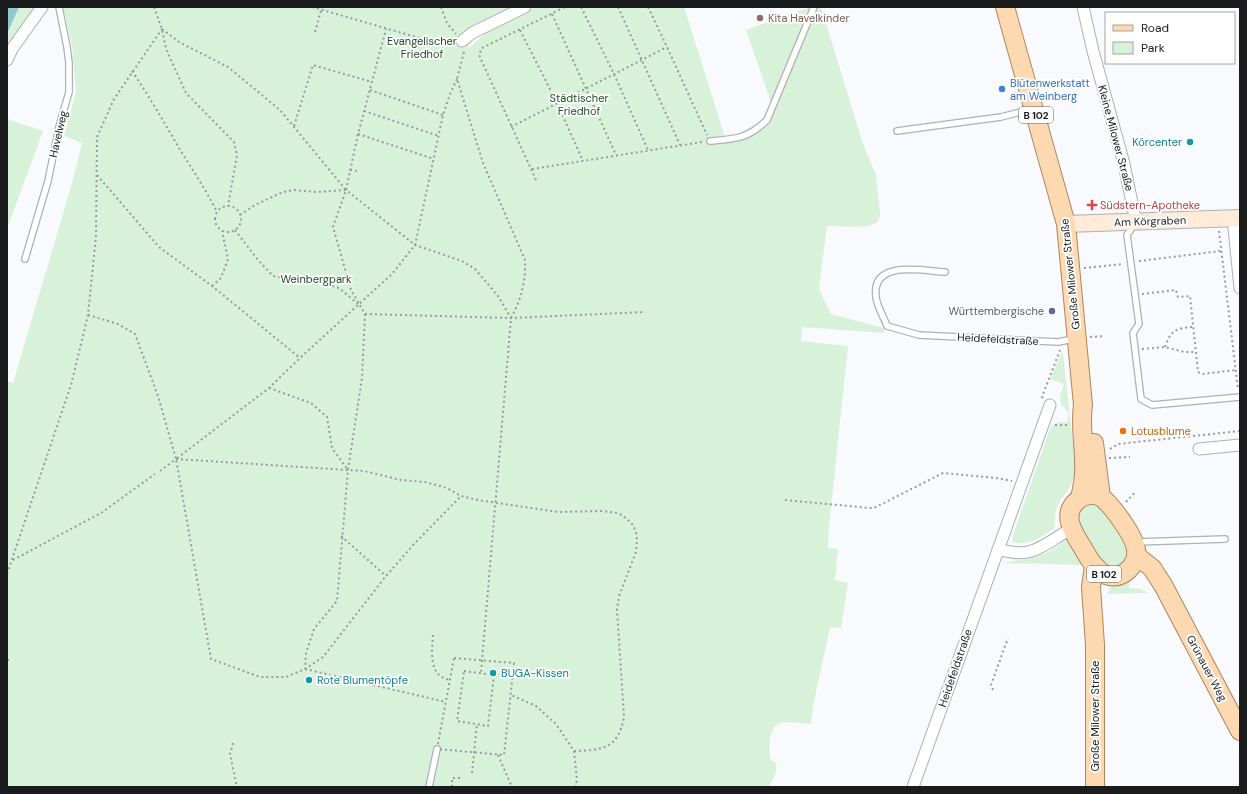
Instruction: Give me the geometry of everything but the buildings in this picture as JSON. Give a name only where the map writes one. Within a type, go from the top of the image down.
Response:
[{"type":"main road","name":"Große Milower Straße","points":[[1005,7],[1066,224],[1083,405],[1081,425],[1084,461],[1084,479],[1080,498],[1072,506],[1070,514],[1069,522],[1071,529]]},
{"type":"main road","name":"Große Milower Straße","points":[[1083,405],[1090,418],[1102,497]]},
{"type":"main road","points":[[1080,498],[1090,495],[1102,497],[1108,502],[1133,556]]},
{"type":"main road","name":"B 102","points":[[1071,529],[1094,565],[1101,573],[1115,576],[1133,556]]},
{"type":"main road","name":"Grünauer Weg","points":[[1133,556],[1152,568],[1166,590],[1173,606],[1240,731]]},
{"type":"main road","name":"Große Milower Straße","points":[[1094,565],[1091,587],[1095,645],[1095,787]]},
{"type":"main road","name":"Große Milower Straße","points":[[1095,645],[1100,591],[1110,576]]},
{"type":"street","points":[[7,60],[12,49],[42,7]]},
{"type":"street","points":[[462,41],[472,33],[525,7]]},
{"type":"street","name":"Kleine Milower Straße","points":[[1083,7],[1093,51],[1124,164],[1136,222]]},
{"type":"street","points":[[1230,219],[1238,254],[1240,288]]},
{"type":"street","name":"Am Körgraben","points":[[1066,224],[1230,219]]},
{"type":"street","name":"Heidefeldstraße","points":[[913,787],[1050,405]]},
{"type":"street","points":[[1199,450],[1240,445]]},
{"type":"street","points":[[998,549],[1020,554],[1029,552],[1040,548],[1071,529]]},
{"type":"lane","name":"Havelweg","points":[[26,258],[48,181],[59,127],[69,92],[70,69],[59,7]]},
{"type":"lane","points":[[710,141],[736,138],[756,131],[766,120],[814,7]]},
{"type":"lane","points":[[897,131],[1001,117],[1034,108]]},
{"type":"lane","points":[[1136,222],[1128,235],[1130,262],[1139,324],[1133,333],[1141,399],[1152,405],[1240,397]]},
{"type":"lane","name":"Heidefeldstraße","points":[[945,272],[902,269],[888,272],[883,276],[877,285],[876,298],[887,326],[919,335],[1058,342],[1076,339]]},
{"type":"lane","points":[[1133,556],[1224,539]]},
{"type":"lane","points":[[429,787],[437,749]]},
{"type":"path","points":[[154,7],[162,29],[166,49],[186,93],[234,142],[237,155],[228,206]]},
{"type":"path","points":[[312,7],[322,8],[386,29],[444,45],[462,41]]},
{"type":"path","points":[[160,470],[269,388],[392,274],[416,244],[443,115],[457,79],[464,52],[462,41],[447,23],[441,7]]},
{"type":"path","points":[[536,180],[479,55],[482,48],[565,7]]},
{"type":"path","points":[[581,7],[614,74],[648,150]]},
{"type":"path","points":[[618,7],[680,146]]},
{"type":"path","points":[[532,169],[710,141],[648,7]]},
{"type":"path","points":[[315,32],[322,8]]},
{"type":"path","points":[[552,14],[616,156]]},
{"type":"path","points":[[7,574],[71,384],[88,315],[96,236],[97,137],[114,99],[162,29]]},
{"type":"path","points":[[162,29],[179,42],[228,67],[280,110],[346,190],[416,244],[462,261],[475,269],[498,296],[511,318]]},
{"type":"path","points":[[305,669],[306,653],[314,629],[337,601],[341,536],[348,470],[362,378],[365,314],[351,290],[333,227],[346,190],[358,134],[386,29]]},
{"type":"path","points":[[520,30],[557,103],[583,161]]},
{"type":"path","points":[[511,126],[667,47]]},
{"type":"path","points":[[294,126],[313,65],[372,82]]},
{"type":"path","points":[[132,71],[204,186],[217,212]]},
{"type":"path","points":[[457,79],[483,163],[525,260],[526,275],[519,304],[511,318],[481,673]]},
{"type":"path","points":[[370,90],[443,115]]},
{"type":"path","points":[[364,111],[439,136]]},
{"type":"path","points":[[358,134],[434,160]]},
{"type":"path","points":[[350,170],[358,171]]},
{"type":"path","points":[[96,174],[159,247],[212,286],[300,358]]},
{"type":"path","points":[[240,215],[254,205],[283,192],[294,190],[316,192],[346,190]]},
{"type":"path","points":[[212,286],[221,278],[228,259],[222,231],[216,225],[215,220],[217,212],[228,206],[236,209],[240,215],[240,223],[235,230],[229,232],[222,231]]},
{"type":"path","points":[[1230,219],[1221,251],[1240,397]]},
{"type":"path","points":[[235,230],[258,260],[273,276],[315,281],[339,288],[359,305]]},
{"type":"path","points":[[1071,269],[1125,264],[1130,262],[1221,251]]},
{"type":"path","points":[[1135,295],[1176,290],[1178,297],[1190,296],[1198,372],[1202,374],[1236,370]]},
{"type":"path","points":[[365,314],[511,318],[645,312]]},
{"type":"path","points":[[88,315],[118,324],[135,334],[158,396],[176,459],[211,659],[260,677],[286,677],[305,669],[323,657],[386,576],[414,544],[461,496]]},
{"type":"path","points":[[1165,347],[1169,336],[1174,331],[1182,328],[1193,327]]},
{"type":"path","points":[[1076,339],[1060,348],[1042,397],[1050,405],[1052,425],[1081,425]]},
{"type":"path","points":[[1135,350],[1165,347],[1184,352],[1196,352]]},
{"type":"path","points":[[269,388],[311,403],[327,417],[332,448],[348,470]]},
{"type":"path","points":[[1096,460],[1118,444],[1240,431]]},
{"type":"path","points":[[1096,460],[1130,457]]},
{"type":"path","points":[[176,459],[348,470],[401,480],[425,482],[447,488],[461,496],[478,500],[558,512],[602,511],[618,513],[633,525],[636,532],[636,552],[619,596],[617,610],[624,717],[622,727],[617,738],[608,746],[595,751],[574,751]]},
{"type":"path","points":[[785,500],[874,508],[943,473],[996,478],[1021,483]]},
{"type":"path","points":[[12,560],[101,513],[155,474]]},
{"type":"path","points":[[341,536],[386,576]]},
{"type":"path","points":[[433,635],[433,668],[437,674],[444,679],[450,680]]},
{"type":"path","points":[[993,690],[991,685],[1008,638]]},
{"type":"path","points":[[454,658],[482,660],[514,663],[504,755],[437,749],[454,658]]},
{"type":"path","points":[[305,669],[446,702]]},
{"type":"path","points":[[464,671],[494,676],[488,726],[477,724],[456,721],[464,671]]},
{"type":"path","points":[[511,695],[536,706],[556,724],[574,751],[577,780],[575,787]]},
{"type":"path","points":[[472,773],[477,724]]},
{"type":"path","points":[[233,743],[230,754],[237,787]]},
{"type":"path","points":[[498,755],[512,787]]},
{"type":"path","points":[[452,787],[452,778],[461,778]]},
{"type":"green space","points":[[19,7],[36,7],[7,48],[7,34]]},
{"type":"green space","points":[[63,7],[510,7],[474,25],[468,49],[488,31],[535,7],[684,7],[726,140],[766,119],[772,105],[746,30],[810,7],[821,7],[863,144],[876,175],[880,217],[876,223],[867,226],[827,226],[819,289],[831,314],[884,328],[884,333],[802,327],[801,341],[848,346],[828,548],[838,549],[835,580],[848,583],[841,628],[830,627],[813,706],[811,724],[783,722],[776,725],[771,733],[770,757],[771,760],[775,762],[776,768],[775,775],[769,787],[7,787],[7,381],[13,383],[73,180],[82,143],[64,136],[76,92],[72,46]]},
{"type":"green space","points":[[7,119],[43,131],[7,229]]},
{"type":"green space","points":[[1061,353],[1063,354],[1075,462],[1074,476],[1071,485],[1060,501],[1056,510],[1054,528],[1035,540],[1024,543],[1013,542],[1013,535],[1051,426],[1059,422],[1067,422],[1069,412],[1062,406],[1060,400],[1064,384],[1050,379]]},
{"type":"green space","points":[[1088,505],[1096,505],[1102,509],[1126,546],[1127,552],[1124,562],[1118,566],[1110,567],[1103,563],[1078,524],[1079,511]]},
{"type":"green space","points":[[1067,540],[1076,548],[1085,565],[1002,563],[1030,558],[1048,552]]},
{"type":"green space","points":[[1134,579],[1129,583],[1129,588],[1141,589],[1148,593],[1107,594],[1113,583]]},
{"type":"water","points":[[7,7],[19,7],[7,34]]},
{"type":"place","name":"Kita Havelkinder","points":[[760,18]]},
{"type":"place","name":"Blütenwerkstatt am Weinberg","points":[[1002,89]]},
{"type":"place","name":"Körcenter","points":[[1190,142]]},
{"type":"place","name":"Südstern-Apotheke","points":[[1092,205]]},
{"type":"place","name":"Württembergische","points":[[1052,311]]},
{"type":"place","name":"Lotusblume","points":[[1123,431]]},
{"type":"place","name":"BUGA-Kissen","points":[[493,673]]},
{"type":"place","name":"Rote Blumentöpfe","points":[[309,680]]},
{"type":"park label","name":"Evangelischer Friedhof","points":[[422,47]]},
{"type":"park label","name":"Städtischer Friedhof","points":[[579,104]]},
{"type":"park label","name":"Weinbergpark","points":[[316,279]]}]
